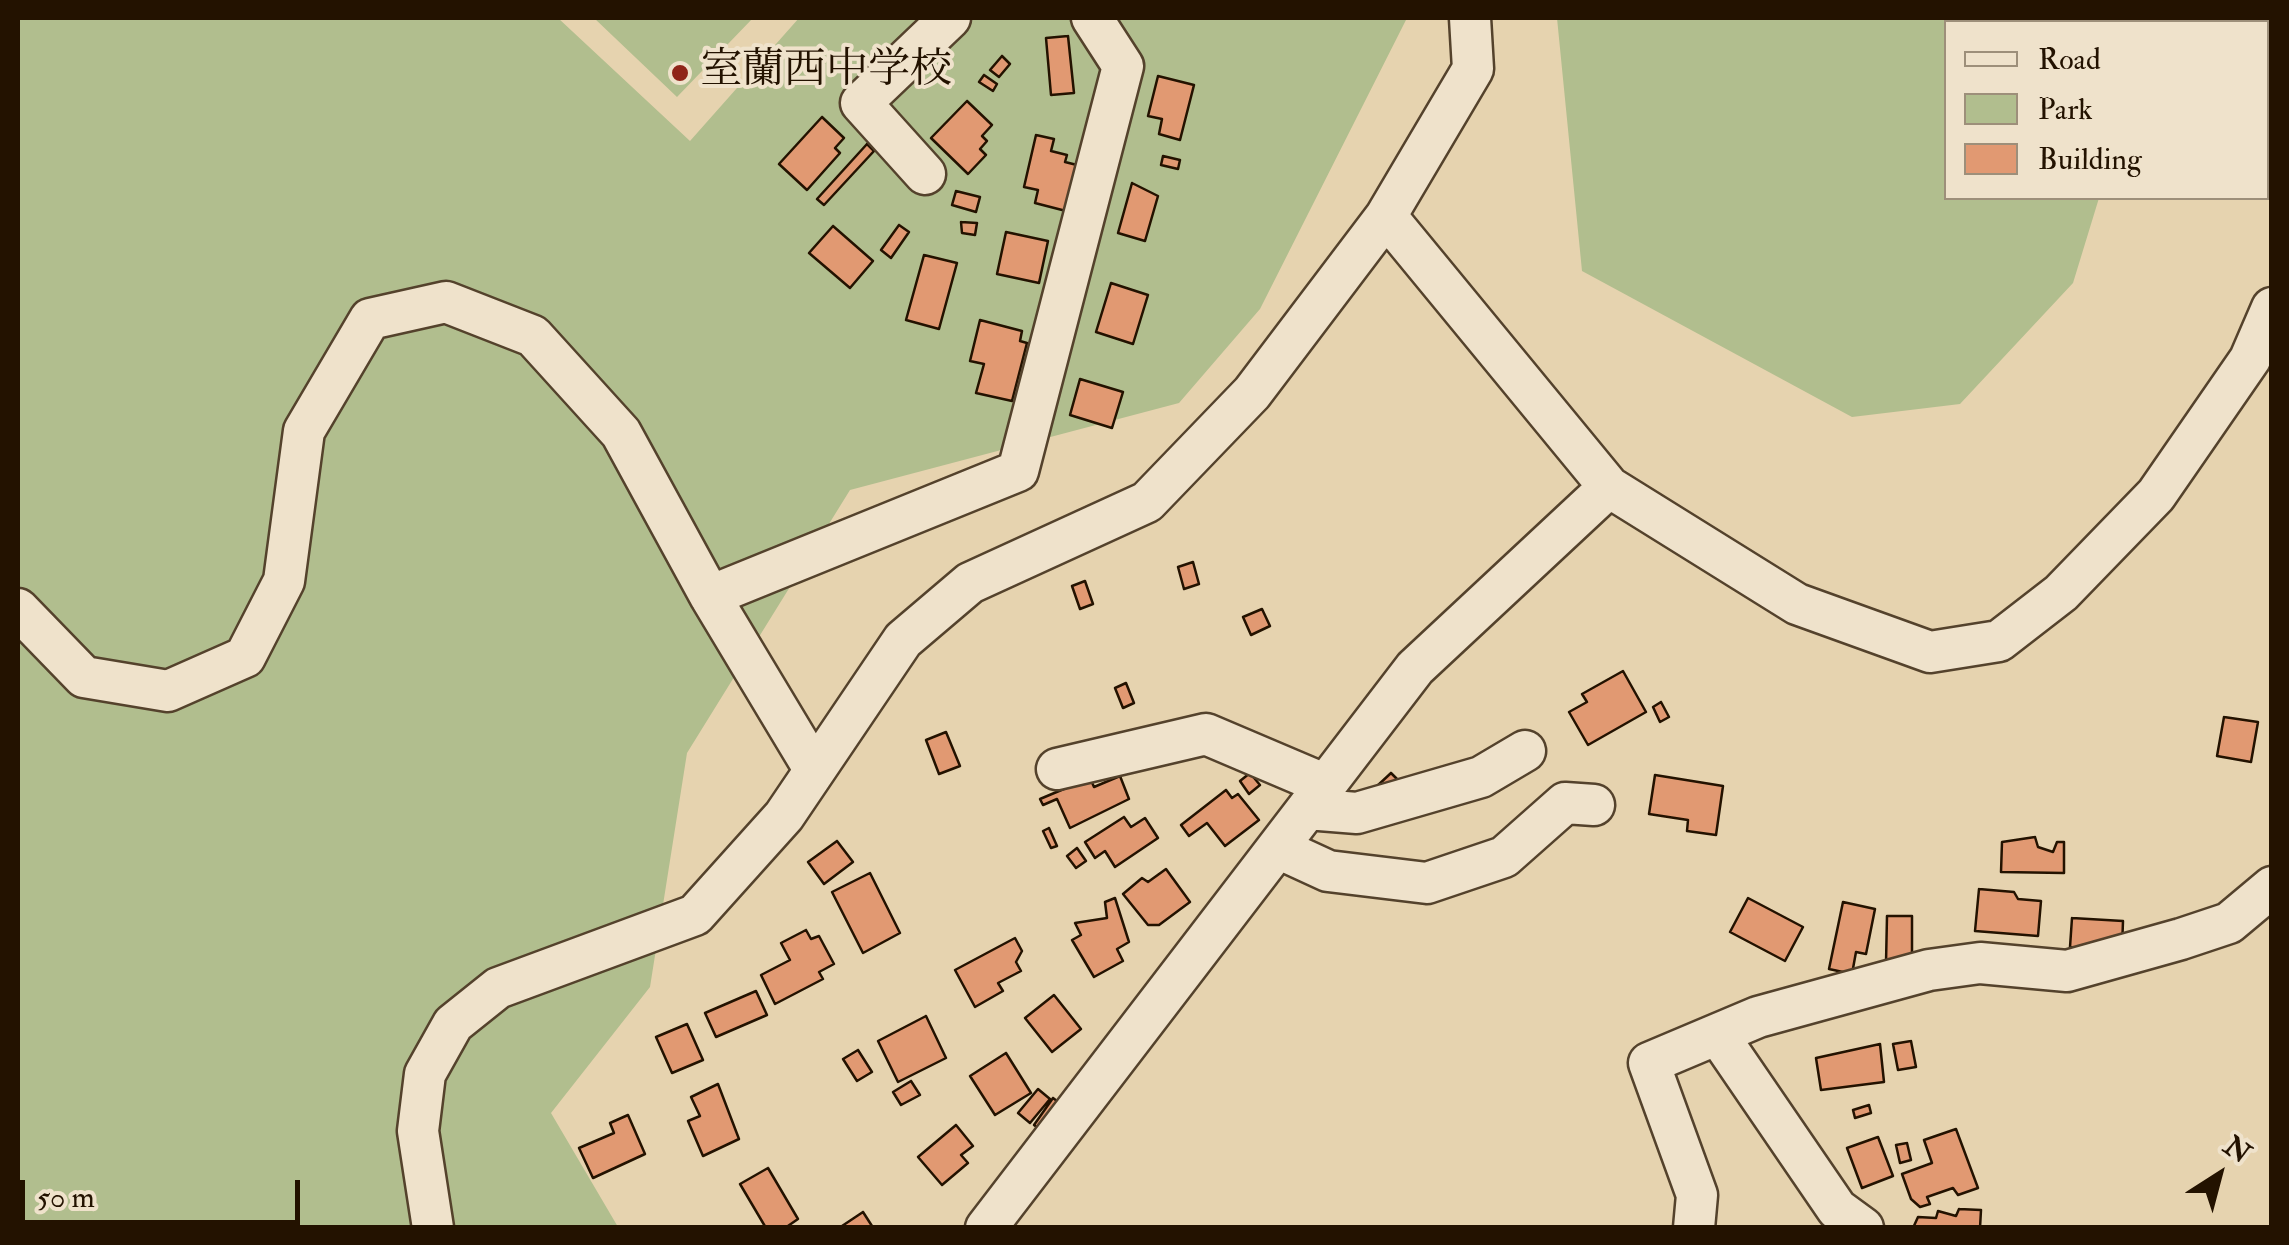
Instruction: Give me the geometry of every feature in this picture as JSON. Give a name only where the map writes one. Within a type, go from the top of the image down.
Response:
[{"type":"street","points":[[926,174],[861,103],[950,18]]},
{"type":"street","points":[[710,596],[1018,471],[1123,66],[1092,18]]},
{"type":"street","points":[[433,1228],[418,1132],[425,1074],[453,1024],[498,988],[695,916],[784,816],[903,640],[970,583],[1147,502],[1252,393],[1386,216],[1473,70],[1470,18]]},
{"type":"street","points":[[1386,216],[1609,487],[1797,604],[1930,652],[2000,641],[2061,593],[2156,496],[2250,359],[2272,308]]},
{"type":"street","points":[[18,609],[84,677],[168,691],[244,657],[284,581],[304,431],[370,319],[446,302],[534,336],[622,433],[710,596],[814,769]]},
{"type":"street","points":[[986,1228],[1416,668],[1609,487]]},
{"type":"street","points":[[1057,769],[1206,734],[1317,797],[1356,813],[1481,776],[1525,750]]},
{"type":"street","points":[[1278,848],[1328,871],[1427,883],[1504,856],[1564,802],[1594,804]]},
{"type":"street","points":[[1694,1228],[1697,1195],[1649,1062],[1758,1017],[1929,970],[1980,963],[2066,970],[2228,923],[2272,886]]},
{"type":"street","points":[[1718,1035],[1837,1209],[1863,1228]]},
{"type":"green space","points":[[18,18],[558,18],[690,141],[799,18],[1407,18],[1260,309],[1179,403],[850,490],[687,753],[650,987],[551,1113],[618,1227],[18,1228]]},
{"type":"green space","points":[[594,18],[753,18],[677,97]]},
{"type":"green space","points":[[1557,18],[2116,18],[1944,20],[1944,200],[2098,200],[2073,283],[1960,404],[1852,417],[1582,271]]},
{"type":"building","points":[[1068,36],[1074,93],[1051,95],[1046,38]]},
{"type":"building","points":[[1002,56],[1010,64],[999,77],[990,70]]},
{"type":"building","points":[[984,75],[997,84],[993,91],[979,82]]},
{"type":"building","points":[[1158,76],[1194,85],[1180,140],[1159,134],[1162,119],[1148,116]]},
{"type":"building","points":[[967,101],[992,125],[982,136],[987,141],[980,149],[986,155],[968,174],[931,138]]},
{"type":"building","points":[[822,117],[844,138],[835,148],[840,153],[807,190],[779,164]]},
{"type":"building","points":[[1036,135],[1054,139],[1051,151],[1067,155],[1065,162],[1077,165],[1066,211],[1035,203],[1038,190],[1024,187]]},
{"type":"building","points":[[867,144],[874,151],[824,205],[817,199]]},
{"type":"building","points":[[1163,156],[1180,160],[1178,169],[1161,165]]},
{"type":"building","points":[[1132,183],[1158,196],[1145,241],[1118,233]]},
{"type":"building","points":[[956,191],[980,197],[976,212],[952,205]]},
{"type":"building","points":[[961,222],[977,223],[975,235],[962,233]]},
{"type":"building","points":[[899,225],[909,232],[891,258],[881,250]]},
{"type":"building","points":[[833,226],[873,261],[850,288],[809,253]]},
{"type":"building","points":[[1006,232],[1048,241],[1039,283],[997,274]]},
{"type":"building","points":[[924,255],[957,263],[939,329],[906,320]]},
{"type":"building","points":[[1111,283],[1148,295],[1133,344],[1096,332]]},
{"type":"building","points":[[980,320],[1022,331],[1020,341],[1027,343],[1012,401],[976,393],[984,364],[970,361]]},
{"type":"building","points":[[1080,379],[1123,392],[1112,428],[1070,415]]},
{"type":"building","points":[[1193,562],[1199,584],[1184,589],[1178,567]]},
{"type":"building","points":[[1085,581],[1093,604],[1080,609],[1072,586]]},
{"type":"building","points":[[1262,609],[1270,626],[1251,635],[1243,617]]},
{"type":"building","points":[[1623,671],[1646,712],[1588,745],[1569,712],[1587,702],[1582,694]]},
{"type":"building","points":[[1126,683],[1134,703],[1123,708],[1115,688]]},
{"type":"building","points":[[1661,702],[1669,717],[1660,722],[1653,707]]},
{"type":"building","points":[[2224,717],[2258,722],[2251,762],[2217,756]]},
{"type":"building","points":[[946,732],[960,766],[939,774],[926,740]]},
{"type":"building","points":[[1250,773],[1260,785],[1249,794],[1240,781]]},
{"type":"building","points":[[1391,773],[1397,779],[1383,791],[1376,787]]},
{"type":"building","points":[[1655,775],[1723,786],[1716,835],[1687,831],[1688,820],[1649,814]]},
{"type":"building","points":[[1120,776],[1129,799],[1070,828],[1057,799],[1043,805],[1040,799],[1090,778],[1094,787]]},
{"type":"building","points":[[1226,790],[1232,798],[1238,794],[1259,820],[1225,846],[1207,823],[1189,836],[1181,825]]},
{"type":"building","points":[[1124,817],[1131,827],[1145,818],[1158,838],[1115,867],[1105,851],[1095,858],[1085,842]]},
{"type":"building","points":[[1049,828],[1057,846],[1051,848],[1043,831]]},
{"type":"building","points":[[2035,837],[2038,847],[2053,852],[2057,842],[2064,842],[2064,873],[2001,872],[2002,842]]},
{"type":"building","points":[[837,841],[853,862],[824,884],[808,862]]},
{"type":"building","points":[[1077,848],[1086,861],[1076,868],[1067,856]]},
{"type":"building","points":[[1166,869],[1190,902],[1159,925],[1148,925],[1123,894],[1142,878],[1148,882]]},
{"type":"building","points":[[870,873],[900,933],[863,953],[832,892]]},
{"type":"building","points":[[1979,889],[2014,892],[2018,899],[2041,901],[2038,936],[1975,931]]},
{"type":"building","points":[[1115,898],[1129,942],[1117,949],[1123,961],[1094,977],[1072,940],[1081,935],[1075,923],[1107,918],[1105,902]]},
{"type":"building","points":[[1748,898],[1803,927],[1785,961],[1730,932]]},
{"type":"building","points":[[1843,902],[1875,909],[1866,954],[1856,952],[1852,974],[1829,969]]},
{"type":"building","points":[[1887,916],[1912,916],[1912,963],[1886,963]]},
{"type":"building","points":[[2072,918],[2123,921],[2122,949],[2070,947]]},
{"type":"building","points":[[806,930],[811,939],[819,936],[834,964],[819,972],[823,979],[775,1004],[761,975],[790,960],[781,943]]},
{"type":"building","points":[[1015,938],[1022,951],[1016,962],[1021,971],[998,983],[1003,991],[975,1007],[955,970]]},
{"type":"building","points":[[756,991],[767,1015],[716,1037],[705,1013]]},
{"type":"building","points":[[1054,995],[1081,1029],[1052,1052],[1025,1018]]},
{"type":"building","points":[[926,1016],[946,1058],[898,1082],[878,1041]]},
{"type":"building","points":[[687,1024],[703,1060],[672,1073],[656,1037]]},
{"type":"building","points":[[1911,1041],[1916,1067],[1898,1070],[1893,1044]]},
{"type":"building","points":[[1880,1044],[1884,1082],[1821,1090],[1816,1058]]},
{"type":"building","points":[[858,1050],[872,1072],[857,1081],[843,1059]]},
{"type":"building","points":[[1006,1053],[1031,1093],[995,1115],[970,1076]]},
{"type":"building","points":[[911,1081],[920,1095],[901,1105],[893,1092]]},
{"type":"building","points":[[718,1084],[739,1139],[703,1156],[688,1121],[700,1116],[691,1097]]},
{"type":"building","points":[[1038,1089],[1050,1099],[1030,1123],[1018,1113]]},
{"type":"building","points":[[1053,1098],[1061,1104],[1042,1131],[1034,1125]]},
{"type":"building","points":[[1869,1105],[1871,1113],[1855,1118],[1853,1110]]},
{"type":"building","points":[[628,1115],[645,1154],[593,1178],[579,1148],[614,1133],[610,1123]]},
{"type":"building","points":[[956,1125],[973,1146],[961,1155],[968,1163],[942,1185],[918,1157]]},
{"type":"building","points":[[1956,1129],[1978,1188],[1958,1195],[1953,1188],[1927,1197],[1930,1204],[1920,1207],[1911,1199],[1902,1174],[1932,1163],[1924,1140]]},
{"type":"building","points":[[1878,1137],[1893,1176],[1862,1188],[1847,1148]]},
{"type":"building","points":[[1907,1143],[1911,1160],[1900,1163],[1896,1145]]},
{"type":"building","points":[[768,1168],[798,1219],[785,1228],[766,1228],[740,1184]]},
{"type":"building","points":[[1959,1209],[1981,1210],[1980,1228],[1913,1228],[1918,1217],[1936,1218],[1938,1211],[1956,1216]]},
{"type":"building","points":[[863,1212],[872,1226],[881,1228],[839,1228]]},
{"type":"place","name":"室蘭西中学校","points":[[680,73]]}]
